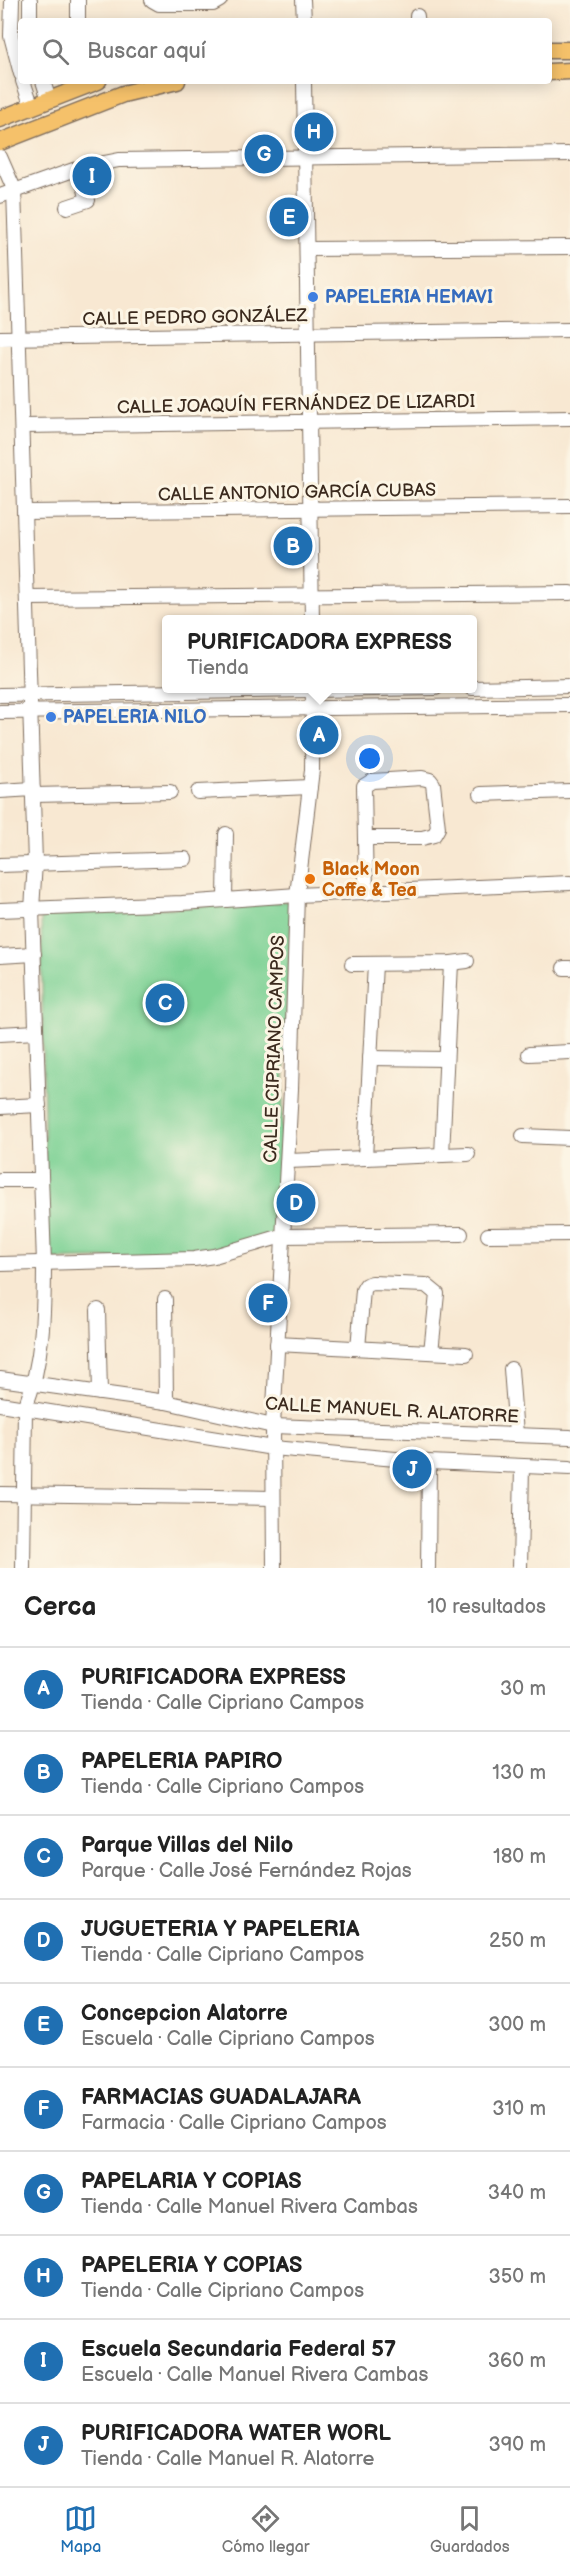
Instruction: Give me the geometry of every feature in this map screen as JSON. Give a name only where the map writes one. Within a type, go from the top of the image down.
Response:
[{"type":"main road","points":[[552,50],[570,50]]},
{"type":"main road","points":[[552,72],[570,72]]},
{"type":"main road","points":[[0,119],[90,84]]},
{"type":"main road","points":[[0,142],[123,94],[165,84]]},
{"type":"street","points":[[12,0],[11,36],[18,63]]},
{"type":"street","points":[[30,0],[30,18]]},
{"type":"street","points":[[78,0],[78,18]]},
{"type":"street","points":[[152,0],[159,4],[213,4],[219,1]]},
{"type":"street","points":[[303,0],[304,18]]},
{"type":"street","points":[[24,84],[32,106]]},
{"type":"street","points":[[44,84],[49,100]]},
{"type":"street","points":[[304,84],[312,615]]},
{"type":"street","points":[[0,196],[79,168],[119,160],[570,154]]},
{"type":"street","points":[[0,157],[15,189],[34,792],[35,864],[32,909],[44,1263],[44,1317],[35,1384],[26,1408],[23,1568]]},
{"type":"street","points":[[67,207],[88,200],[79,168]]},
{"type":"street","points":[[307,249],[570,247]]},
{"type":"street","name":"CALLE PEDRO GONZÁLEZ","points":[[0,338],[570,330]]},
{"type":"street","name":"CALLE JOAQUÍN FERNÁNDEZ DE LIZARDI","points":[[23,426],[570,418]]},
{"type":"street","name":"CALLE ANTONIO GARCÍA CUBAS","points":[[25,512],[570,506]]},
{"type":"street","points":[[28,598],[570,592]]},
{"type":"street","points":[[477,688],[570,686]]},
{"type":"street","points":[[0,695],[162,693]]},
{"type":"street","name":"CALLE CIPRIANO CAMPOS","points":[[273,1568],[273,1426],[276,1344],[288,1161],[297,895],[310,787],[313,693]]},
{"type":"street","points":[[0,712],[312,710],[570,705]]},
{"type":"street","points":[[366,893],[367,838],[364,786],[372,781],[422,778],[433,784],[438,828],[434,835],[422,838],[367,838]]},
{"type":"street","points":[[198,792],[310,787]]},
{"type":"street","points":[[0,791],[170,792]]},
{"type":"street","points":[[481,794],[570,791]]},
{"type":"street","points":[[225,900],[226,834]]},
{"type":"street","points":[[0,866],[185,859]]},
{"type":"street","points":[[0,910],[570,883]]},
{"type":"street","points":[[0,956],[33,954]]},
{"type":"street","points":[[352,964],[467,961]]},
{"type":"street","points":[[442,1155],[451,963]]},
{"type":"street","points":[[365,1158],[375,964]]},
{"type":"street","points":[[0,1034],[36,1032]]},
{"type":"street","points":[[529,1054],[570,1052]]},
{"type":"street","points":[[370,1058],[447,1059]]},
{"type":"street","points":[[0,1107],[39,1105]]},
{"type":"street","points":[[523,1136],[570,1138]]},
{"type":"street","points":[[288,1161],[468,1154]]},
{"type":"street","points":[[0,1180],[41,1180]]},
{"type":"street","points":[[0,1264],[203,1258],[282,1236],[461,1234]]},
{"type":"street","points":[[488,1235],[570,1234]]},
{"type":"street","points":[[358,1348],[363,1290],[366,1286],[372,1283],[426,1285],[437,1294],[432,1352]]},
{"type":"street","points":[[165,1299],[166,1402]]},
{"type":"street","points":[[98,1310],[100,1393]]},
{"type":"street","points":[[276,1344],[466,1354]]},
{"type":"street","points":[[512,1369],[516,1434]]},
{"type":"street","name":"CALLE MANUEL R. ALATORRE","points":[[0,1379],[166,1402],[273,1426],[570,1437]]},
{"type":"street","points":[[0,1404],[273,1448],[429,1462],[570,1468]]},
{"type":"street","points":[[428,1568],[429,1462]]},
{"type":"street","points":[[520,1568],[522,1466]]},
{"type":"street","points":[[0,1494],[273,1498]]},
{"type":"green space","points":[[292,901],[277,1233],[206,1256],[46,1260],[41,915]]},
{"type":"place","name":"PAPELERIA Y COPIAS","points":[[314,132]]},
{"type":"place","name":"PAPELARIA Y COPIAS","points":[[264,154]]},
{"type":"place","name":"Escuela Secundaria Federal 57","points":[[92,176]]},
{"type":"place","name":"Concepcion Alatorre","points":[[289,217]]},
{"type":"place","name":"PAPELERIA HEMAVI","points":[[313,297]]},
{"type":"place","name":"PAPELERIA PAPIRO","points":[[293,546]]},
{"type":"place","name":"PAPELERIA NILO","points":[[51,717]]},
{"type":"place","name":"PURIFICADORA EXPRESS","points":[[319,735]]},
{"type":"place","name":"Black Moon Coffe & Tea","points":[[310,879]]},
{"type":"place","name":"Parque Villas del Nilo","points":[[165,1003]]},
{"type":"place","name":"JUGUETERIA Y PAPELERIA","points":[[296,1203]]},
{"type":"place","name":"FARMACIAS GUADALAJARA","points":[[268,1303]]},
{"type":"place","name":"PURIFICADORA WATER WORL","points":[[412,1469]]}]
